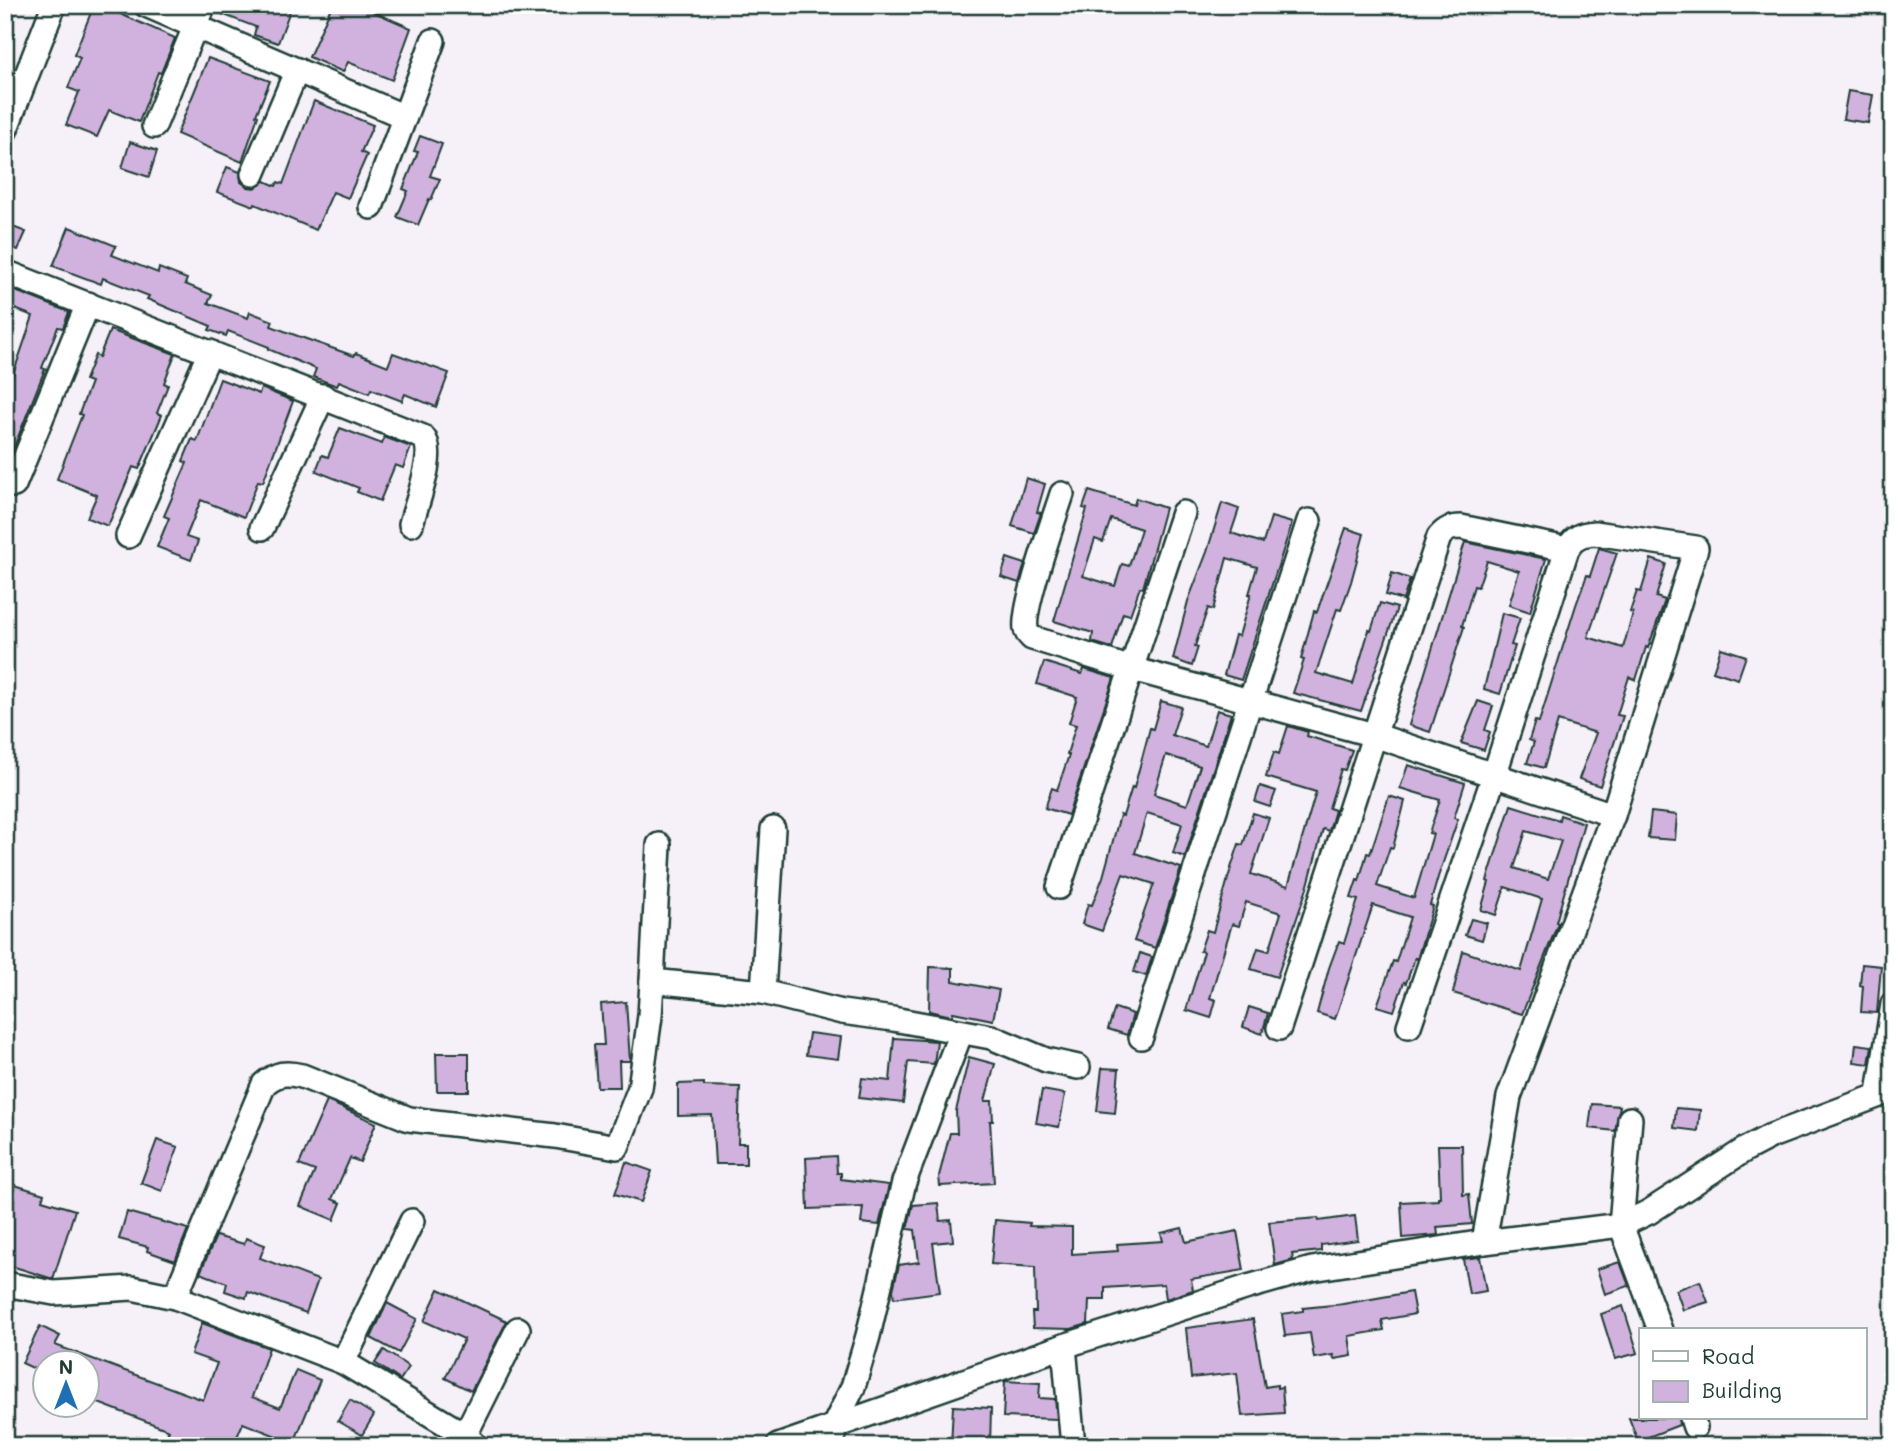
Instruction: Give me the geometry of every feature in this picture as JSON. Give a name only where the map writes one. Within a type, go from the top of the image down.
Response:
[{"type":"street","points":[[5,131],[54,5]]},
{"type":"street","points":[[146,5],[199,16],[297,70],[405,117]]},
{"type":"street","points":[[154,126],[199,16]]},
{"type":"street","points":[[371,207],[433,41]]},
{"type":"street","points":[[253,174],[297,70]]},
{"type":"street","points":[[5,272],[415,433],[427,442],[429,456],[411,524]]},
{"type":"street","points":[[14,485],[88,304]]},
{"type":"street","points":[[128,536],[209,352]]},
{"type":"street","points":[[262,528],[323,396]]},
{"type":"street","points":[[1062,494],[1031,597],[1027,632],[1032,638],[1132,669],[1374,735],[1613,815]]},
{"type":"street","points":[[1059,887],[1182,513]]},
{"type":"street","points":[[1141,1037],[1309,521]]},
{"type":"street","points":[[1279,1028],[1439,537],[1445,530],[1461,527],[1567,549]]},
{"type":"street","points":[[1409,1026],[1567,549],[1574,538],[1595,533],[1696,548],[1613,815],[1509,1097],[1484,1242]]},
{"type":"street","points":[[763,992],[773,829]]},
{"type":"street","points":[[175,1297],[264,1084],[275,1074],[302,1076],[409,1119],[555,1136],[617,1147],[640,1088],[650,1016],[659,845]]},
{"type":"street","points":[[652,981],[763,992],[842,1012],[991,1037],[1046,1060],[1078,1067]]},
{"type":"street","points":[[778,1446],[833,1436],[1063,1346],[1312,1269],[1484,1242],[1621,1225],[1649,1212],[1746,1149],[1771,1136],[1886,1091],[1893,1004]]},
{"type":"street","points":[[833,1436],[853,1387],[868,1336],[904,1182],[961,1032]]},
{"type":"street","points":[[1630,1119],[1621,1225],[1659,1328]]},
{"type":"street","points":[[343,1362],[412,1221]]},
{"type":"street","points":[[5,1284],[54,1293],[132,1288],[175,1297],[343,1362],[471,1440],[517,1329]]},
{"type":"street","points":[[1063,1346],[1073,1446]]},
{"type":"building","points":[[94,5],[100,5],[175,38],[161,73],[158,72],[139,122],[109,110],[97,137],[66,125],[79,92],[68,88],[80,58],[74,55]]},
{"type":"building","points":[[218,5],[292,5],[278,43],[254,35],[256,27],[216,12]]},
{"type":"building","points":[[332,5],[358,5],[411,28],[392,80],[348,62],[343,72],[309,57]]},
{"type":"building","points":[[208,58],[270,81],[256,115],[258,116],[242,162],[177,134]]},
{"type":"building","points":[[1848,91],[1873,95],[1868,123],[1843,119]]},
{"type":"building","points":[[314,101],[373,125],[361,152],[367,155],[348,198],[333,192],[316,230],[255,204],[254,206],[217,192],[227,167],[240,172],[241,182],[248,187],[255,188],[265,181],[276,186],[278,182],[283,184]]},
{"type":"building","points":[[420,136],[442,144],[430,176],[440,179],[418,225],[397,217],[408,191],[403,189],[418,152],[414,151]]},
{"type":"building","points":[[130,142],[157,151],[149,177],[122,168]]},
{"type":"building","points":[[5,224],[26,232],[18,250],[5,245]]},
{"type":"building","points":[[69,227],[116,246],[112,255],[158,273],[159,268],[187,279],[185,284],[212,295],[208,303],[248,318],[250,312],[273,321],[271,326],[388,366],[393,353],[449,373],[436,407],[405,394],[402,401],[371,389],[369,393],[339,381],[337,386],[313,377],[316,369],[228,331],[226,336],[209,330],[211,326],[147,299],[149,296],[103,278],[101,284],[53,266]]},
{"type":"building","points":[[5,287],[69,312],[63,328],[58,327],[42,368],[45,369],[6,467],[5,398],[33,316],[5,305]]},
{"type":"building","points":[[110,330],[175,354],[164,383],[168,385],[157,413],[162,415],[139,469],[133,467],[108,526],[87,518],[97,495],[57,479],[82,415],[79,414],[91,382],[85,380],[95,355],[99,357]]},
{"type":"building","points":[[220,379],[259,394],[261,388],[293,401],[263,482],[258,481],[244,517],[201,500],[186,537],[198,541],[191,560],[157,547],[169,518],[164,516],[187,463],[183,461],[192,439],[197,441]]},
{"type":"building","points":[[340,428],[382,444],[384,437],[411,447],[403,468],[395,465],[380,501],[357,492],[359,488],[316,471],[322,455],[328,457]]},
{"type":"building","points":[[1026,478],[1045,484],[1037,512],[1041,513],[1034,533],[1012,526]]},
{"type":"building","points":[[1089,491],[1134,505],[1136,498],[1165,508],[1143,588],[1140,587],[1130,615],[1123,613],[1112,648],[1092,642],[1093,633],[1054,621],[1087,509],[1083,508]],"holes":[[[1111,519],[1141,529],[1129,566],[1122,564],[1115,586],[1083,576],[1095,539],[1103,542]]]},
{"type":"building","points":[[1222,503],[1239,509],[1231,533],[1263,543],[1271,517],[1292,523],[1241,680],[1224,675],[1235,635],[1239,636],[1257,567],[1227,558],[1213,610],[1208,608],[1195,646],[1198,647],[1192,666],[1173,659],[1188,601]]},
{"type":"building","points":[[1346,528],[1364,534],[1351,582],[1341,610],[1337,609],[1316,673],[1353,684],[1380,603],[1397,608],[1361,711],[1293,693],[1304,660],[1301,659],[1314,611],[1317,612]]},
{"type":"building","points":[[1465,542],[1546,559],[1530,612],[1509,605],[1519,571],[1487,561],[1478,587],[1474,586],[1462,626],[1464,627],[1430,732],[1409,725]]},
{"type":"building","points":[[1599,548],[1617,553],[1588,637],[1623,648],[1633,613],[1630,612],[1637,591],[1641,592],[1651,559],[1666,564],[1656,597],[1665,600],[1636,680],[1629,677],[1617,715],[1623,716],[1600,786],[1579,779],[1596,733],[1558,721],[1544,768],[1527,763],[1534,742],[1529,740],[1535,721],[1539,722],[1576,605],[1587,575],[1590,576]]},
{"type":"building","points":[[1007,558],[1025,564],[1019,583],[1001,577]]},
{"type":"building","points":[[1392,573],[1410,579],[1403,600],[1386,595]]},
{"type":"building","points":[[1502,613],[1520,618],[1511,645],[1515,646],[1500,694],[1484,689]]},
{"type":"building","points":[[1721,648],[1746,656],[1738,679],[1713,671]]},
{"type":"building","points":[[1044,662],[1082,674],[1084,669],[1114,678],[1068,815],[1045,808],[1052,788],[1057,790],[1069,755],[1067,754],[1076,725],[1069,723],[1077,697],[1037,684]]},
{"type":"building","points":[[1161,701],[1181,707],[1172,735],[1206,746],[1217,710],[1231,714],[1185,857],[1173,853],[1182,824],[1147,813],[1135,853],[1181,868],[1155,948],[1134,941],[1154,884],[1123,874],[1102,931],[1082,924],[1088,904],[1092,905],[1103,877],[1120,815],[1123,816],[1132,787],[1134,788],[1150,728],[1153,729]],"holes":[[[1166,755],[1200,766],[1187,805],[1154,794]]]},
{"type":"building","points":[[1478,701],[1493,706],[1485,730],[1490,732],[1484,750],[1461,743]]},
{"type":"building","points":[[1288,726],[1308,732],[1307,736],[1352,750],[1345,770],[1341,769],[1329,808],[1335,810],[1329,831],[1323,829],[1308,885],[1277,977],[1251,969],[1258,948],[1269,951],[1281,913],[1246,902],[1239,926],[1232,924],[1219,967],[1210,998],[1216,1000],[1211,1018],[1186,1010],[1204,952],[1200,951],[1207,930],[1213,932],[1239,844],[1243,845],[1253,813],[1269,818],[1251,874],[1288,886],[1316,792],[1266,777],[1274,752],[1279,754]]},
{"type":"building","points":[[1408,765],[1465,783],[1454,818],[1458,819],[1430,905],[1433,906],[1417,959],[1415,958],[1406,983],[1404,982],[1394,1011],[1377,1006],[1393,961],[1396,962],[1410,917],[1373,905],[1335,1019],[1317,1013],[1329,968],[1339,941],[1344,943],[1358,900],[1351,898],[1367,853],[1370,854],[1389,796],[1405,801],[1393,848],[1390,847],[1377,886],[1414,898],[1433,834],[1429,833],[1440,800],[1400,788]]},
{"type":"building","points":[[1260,786],[1276,791],[1270,807],[1255,802]]},
{"type":"building","points":[[1511,805],[1559,820],[1560,815],[1584,823],[1556,922],[1558,923],[1522,1014],[1453,993],[1463,951],[1521,971],[1542,899],[1505,887],[1496,915],[1481,910],[1489,882],[1487,881]],"holes":[[[1526,831],[1561,841],[1548,879],[1514,868]]]},
{"type":"building","points":[[1651,812],[1677,815],[1675,840],[1648,838]]},
{"type":"building","points":[[1471,919],[1487,923],[1482,940],[1465,935]]},
{"type":"building","points":[[1140,953],[1152,957],[1146,976],[1134,972]]},
{"type":"building","points":[[1862,964],[1881,966],[1877,1013],[1861,1012]]},
{"type":"building","points":[[930,967],[953,968],[953,981],[999,990],[993,1020],[953,1012],[952,1016],[929,1011]]},
{"type":"building","points":[[626,1002],[630,1061],[619,1061],[620,1087],[597,1087],[594,1045],[604,1045],[601,1004]]},
{"type":"building","points":[[1249,1007],[1268,1013],[1262,1034],[1243,1027]]},
{"type":"building","points":[[1115,1008],[1133,1014],[1127,1035],[1108,1029]]},
{"type":"building","points":[[809,1033],[841,1037],[838,1059],[806,1055]]},
{"type":"building","points":[[894,1038],[937,1041],[934,1064],[908,1062],[903,1103],[859,1098],[862,1078],[890,1081]]},
{"type":"building","points":[[1856,1044],[1872,1046],[1869,1064],[1854,1062]]},
{"type":"building","points":[[436,1053],[469,1053],[469,1091],[437,1091]]},
{"type":"building","points":[[969,1057],[995,1064],[985,1101],[992,1101],[993,1121],[990,1121],[994,1183],[940,1186],[939,1176],[950,1133],[957,1133],[956,1111]]},
{"type":"building","points":[[1102,1068],[1119,1069],[1115,1113],[1097,1111]]},
{"type":"building","points":[[704,1083],[704,1086],[740,1087],[738,1143],[746,1143],[746,1164],[715,1164],[712,1115],[678,1116],[678,1084]]},
{"type":"building","points":[[1042,1090],[1065,1094],[1059,1127],[1036,1123]]},
{"type":"building","points":[[327,1101],[376,1123],[360,1162],[350,1158],[332,1199],[341,1203],[334,1220],[300,1206],[315,1171],[299,1165]]},
{"type":"building","points":[[1592,1104],[1620,1106],[1615,1131],[1589,1128]]},
{"type":"building","points":[[1676,1108],[1700,1110],[1698,1131],[1674,1128]]},
{"type":"building","points":[[157,1140],[178,1147],[162,1191],[141,1183]]},
{"type":"building","points":[[1438,1145],[1462,1145],[1463,1195],[1469,1194],[1472,1224],[1437,1227],[1438,1235],[1403,1238],[1401,1202],[1438,1200],[1440,1197]]},
{"type":"building","points":[[836,1156],[837,1173],[841,1173],[841,1179],[889,1185],[879,1225],[861,1223],[863,1207],[808,1209],[806,1158]]},
{"type":"building","points":[[626,1162],[652,1171],[641,1202],[615,1194]]},
{"type":"building","points":[[5,1182],[44,1194],[42,1200],[75,1210],[53,1279],[5,1264]]},
{"type":"building","points":[[938,1203],[940,1221],[951,1220],[953,1241],[933,1243],[940,1292],[894,1298],[893,1290],[899,1265],[919,1262],[915,1230],[907,1229],[913,1205]]},
{"type":"building","points":[[127,1212],[188,1229],[175,1261],[147,1251],[148,1247],[119,1239]]},
{"type":"building","points":[[1355,1216],[1358,1240],[1321,1245],[1321,1251],[1292,1254],[1293,1260],[1275,1265],[1269,1222],[1318,1218],[1319,1221]]},
{"type":"building","points":[[995,1220],[1030,1223],[1029,1226],[1072,1227],[1072,1254],[1118,1251],[1117,1244],[1163,1241],[1161,1233],[1182,1228],[1186,1242],[1237,1231],[1244,1270],[1191,1279],[1193,1290],[1166,1299],[1164,1284],[1105,1288],[1105,1300],[1089,1300],[1088,1324],[1071,1329],[1033,1328],[1032,1312],[1036,1312],[1035,1267],[991,1264]]},
{"type":"building","points":[[216,1236],[244,1244],[246,1238],[265,1245],[260,1258],[318,1280],[306,1313],[248,1292],[246,1298],[225,1291],[227,1283],[200,1273]]},
{"type":"building","points":[[1480,1257],[1486,1291],[1469,1294],[1463,1259]]},
{"type":"building","points":[[1620,1262],[1629,1286],[1605,1294],[1597,1269]]},
{"type":"building","points":[[1700,1281],[1708,1302],[1683,1310],[1676,1290]]},
{"type":"building","points":[[439,1289],[507,1321],[471,1391],[445,1378],[464,1339],[424,1321]]},
{"type":"building","points":[[1411,1292],[1415,1314],[1382,1320],[1384,1330],[1349,1336],[1352,1356],[1314,1358],[1310,1333],[1285,1336],[1282,1314],[1303,1311],[1303,1308]]},
{"type":"building","points":[[387,1303],[417,1319],[399,1353],[371,1338]]},
{"type":"building","points":[[1623,1306],[1638,1353],[1615,1359],[1601,1314]]},
{"type":"building","points":[[1253,1319],[1265,1387],[1282,1387],[1284,1413],[1242,1416],[1237,1373],[1191,1378],[1186,1328]]},
{"type":"building","points":[[202,1323],[269,1348],[252,1397],[280,1408],[296,1370],[320,1380],[294,1443],[243,1423],[233,1446],[180,1446],[165,1439],[169,1430],[102,1404],[102,1362],[203,1400],[217,1363],[191,1354]]},
{"type":"building","points":[[40,1326],[60,1336],[55,1345],[68,1350],[32,1350],[32,1368],[22,1363]]},
{"type":"building","points":[[384,1350],[409,1367],[400,1380],[375,1363]]},
{"type":"building","points":[[1005,1381],[1040,1383],[1039,1398],[1055,1399],[1057,1419],[1003,1417]]},
{"type":"building","points":[[350,1400],[374,1415],[362,1435],[338,1421]]},
{"type":"building","points":[[953,1406],[991,1408],[990,1446],[951,1446]]},
{"type":"building","points":[[1629,1418],[1678,1420],[1679,1425],[1638,1441]]}]
